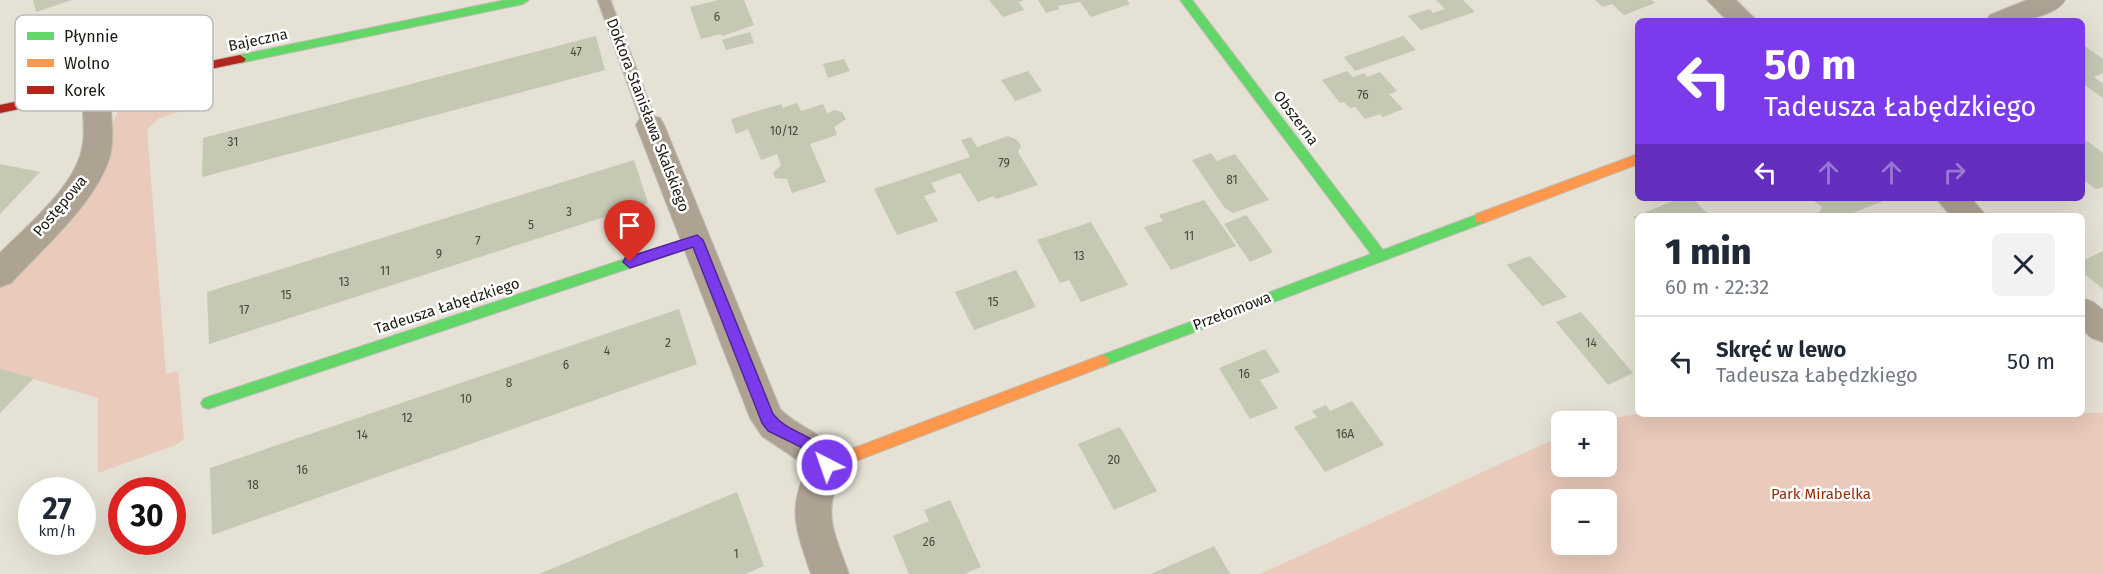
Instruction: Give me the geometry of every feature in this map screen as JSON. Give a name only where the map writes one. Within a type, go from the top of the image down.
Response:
[{"type":"street","name":"Bajeczna","points":[[213,66],[523,0]]},
{"type":"street","name":"Obszerna","points":[[1186,0],[1380,256]]},
{"type":"street","points":[[1720,0],[1741,18]]},
{"type":"street","points":[[2007,18],[2052,0]]},
{"type":"street","name":"Bajeczna","points":[[0,109],[15,106]]},
{"type":"street","name":"Postępowa","points":[[0,274],[79,186],[91,168],[96,153],[96,111]]},
{"type":"street","name":"Doktora Stanisława Skalskiego","points":[[650,125],[767,418],[774,426],[810,444],[827,465]]},
{"type":"street","name":"Przełomowa","points":[[827,465],[1635,160]]},
{"type":"street","points":[[1954,201],[1968,213]]},
{"type":"street","name":"Tadeusza Łabędzkiego","points":[[208,403],[697,240]]},
{"type":"street","points":[[2085,314],[2103,330]]},
{"type":"street","points":[[827,465],[814,490],[811,516],[830,574]]},
{"type":"lane","name":"Doktora Stanisława Skalskiego","points":[[604,0],[650,125]]},
{"type":"green space","points":[[181,111],[158,119],[147,129],[166,374],[178,371],[184,439],[176,445],[98,473],[98,398],[0,369],[0,283],[7,280],[103,177],[113,122],[118,112]]},
{"type":"green space","name":"Park Mirabelka","points":[[2085,413],[2103,413],[2103,574],[1260,574],[1551,441],[1551,477],[1617,477],[1617,417],[1635,414],[1635,417],[2085,417]]},
{"type":"building","points":[[33,0],[72,0],[36,12]]},
{"type":"building","points":[[718,0],[744,0],[754,25],[722,36],[721,34],[701,39],[690,7]]},
{"type":"building","points":[[989,0],[1024,0],[1019,2],[1024,10],[1003,17]]},
{"type":"building","points":[[1038,0],[1127,0],[1130,4],[1091,17],[1080,2],[1058,6],[1059,9],[1046,13]]},
{"type":"building","points":[[1436,0],[1463,0],[1475,12],[1421,30],[1408,16],[1430,9],[1433,13],[1445,9]]},
{"type":"building","points":[[1595,0],[1652,0],[1655,3],[1624,15],[1612,4],[1603,7]]},
{"type":"building","points":[[750,32],[754,43],[726,50],[722,40]]},
{"type":"building","points":[[596,36],[605,70],[202,177],[203,138]]},
{"type":"building","points":[[1403,36],[1416,50],[1355,71],[1344,57]]},
{"type":"building","points":[[2085,46],[2103,59],[2103,73],[2094,77],[2103,84],[2103,98],[2085,85]]},
{"type":"building","points":[[844,59],[850,71],[828,78],[823,64]]},
{"type":"building","points":[[1028,71],[1042,91],[1015,101],[1001,80]]},
{"type":"building","points":[[1347,71],[1353,77],[1364,73],[1367,77],[1380,72],[1397,91],[1389,94],[1403,109],[1383,117],[1380,114],[1365,119],[1355,107],[1350,108],[1344,102],[1340,103],[1322,80]]},
{"type":"building","points":[[797,103],[801,111],[823,104],[827,113],[835,110],[842,112],[846,119],[834,127],[837,135],[810,144],[826,182],[792,193],[787,179],[775,178],[773,173],[781,165],[777,154],[761,160],[748,129],[736,134],[731,119],[781,104],[783,108]]},
{"type":"building","points":[[1008,136],[1017,140],[1021,146],[1018,152],[1038,185],[996,199],[994,196],[978,202],[960,173],[931,183],[936,192],[924,196],[938,221],[897,235],[874,189],[970,157],[961,140],[971,137],[977,147]]},
{"type":"building","points":[[2085,142],[2103,153],[2103,187],[2096,189],[2085,182]]},
{"type":"building","points":[[1211,153],[1217,161],[1235,154],[1269,200],[1233,213],[1224,207],[1192,160]]},
{"type":"building","points":[[634,160],[648,203],[209,344],[207,292]]},
{"type":"building","points":[[0,164],[40,172],[0,214]]},
{"type":"building","points":[[1204,200],[1236,246],[1171,270],[1144,227],[1163,221],[1159,215]]},
{"type":"building","points":[[1673,201],[1695,201],[1707,213],[1643,213]]},
{"type":"building","points":[[1814,201],[1883,201],[1853,213],[1819,213],[1822,207]]},
{"type":"building","points":[[1246,215],[1273,252],[1250,262],[1224,224]]},
{"type":"building","points":[[1091,222],[1128,285],[1081,302],[1069,280],[1060,283],[1037,240]]},
{"type":"building","points":[[2103,251],[2103,289],[2085,274],[2085,260]]},
{"type":"building","points":[[1530,256],[1567,297],[1542,306],[1507,265]]},
{"type":"building","points":[[1016,270],[1036,307],[974,330],[955,292]]},
{"type":"building","points":[[679,309],[697,364],[212,535],[210,468]]},
{"type":"building","points":[[1581,312],[1633,373],[1608,385],[1556,322]]},
{"type":"building","points":[[1265,349],[1280,372],[1260,380],[1278,408],[1250,419],[1219,368]]},
{"type":"building","points":[[0,369],[34,378],[0,413]]},
{"type":"building","points":[[1352,401],[1384,445],[1325,472],[1294,427],[1317,417],[1312,411],[1326,405],[1330,411]]},
{"type":"building","points":[[1120,427],[1157,491],[1114,510],[1078,444]]},
{"type":"building","points":[[737,492],[764,566],[745,574],[539,574]]},
{"type":"building","points":[[950,500],[981,567],[964,574],[909,574],[893,536],[929,521],[924,510]]},
{"type":"building","points":[[1214,546],[1230,574],[1151,574]]},
{"type":"traffic: fast","points":[[240,59],[523,0]]},
{"type":"traffic: fast","points":[[1186,0],[1380,256]]},
{"type":"traffic: fast","points":[[1102,361],[1481,218]]},
{"type":"traffic: fast","points":[[208,403],[697,240]]},
{"type":"traffic: slow","points":[[1481,218],[1635,160]]},
{"type":"traffic: slow","points":[[827,465],[1102,361]]},
{"type":"traffic: jam","points":[[213,65],[240,59]]},
{"type":"traffic: jam","points":[[0,109],[15,106]]},
{"type":"route","points":[[630,262],[697,240],[767,418],[774,426],[810,444],[819,452],[827,465]]}]
